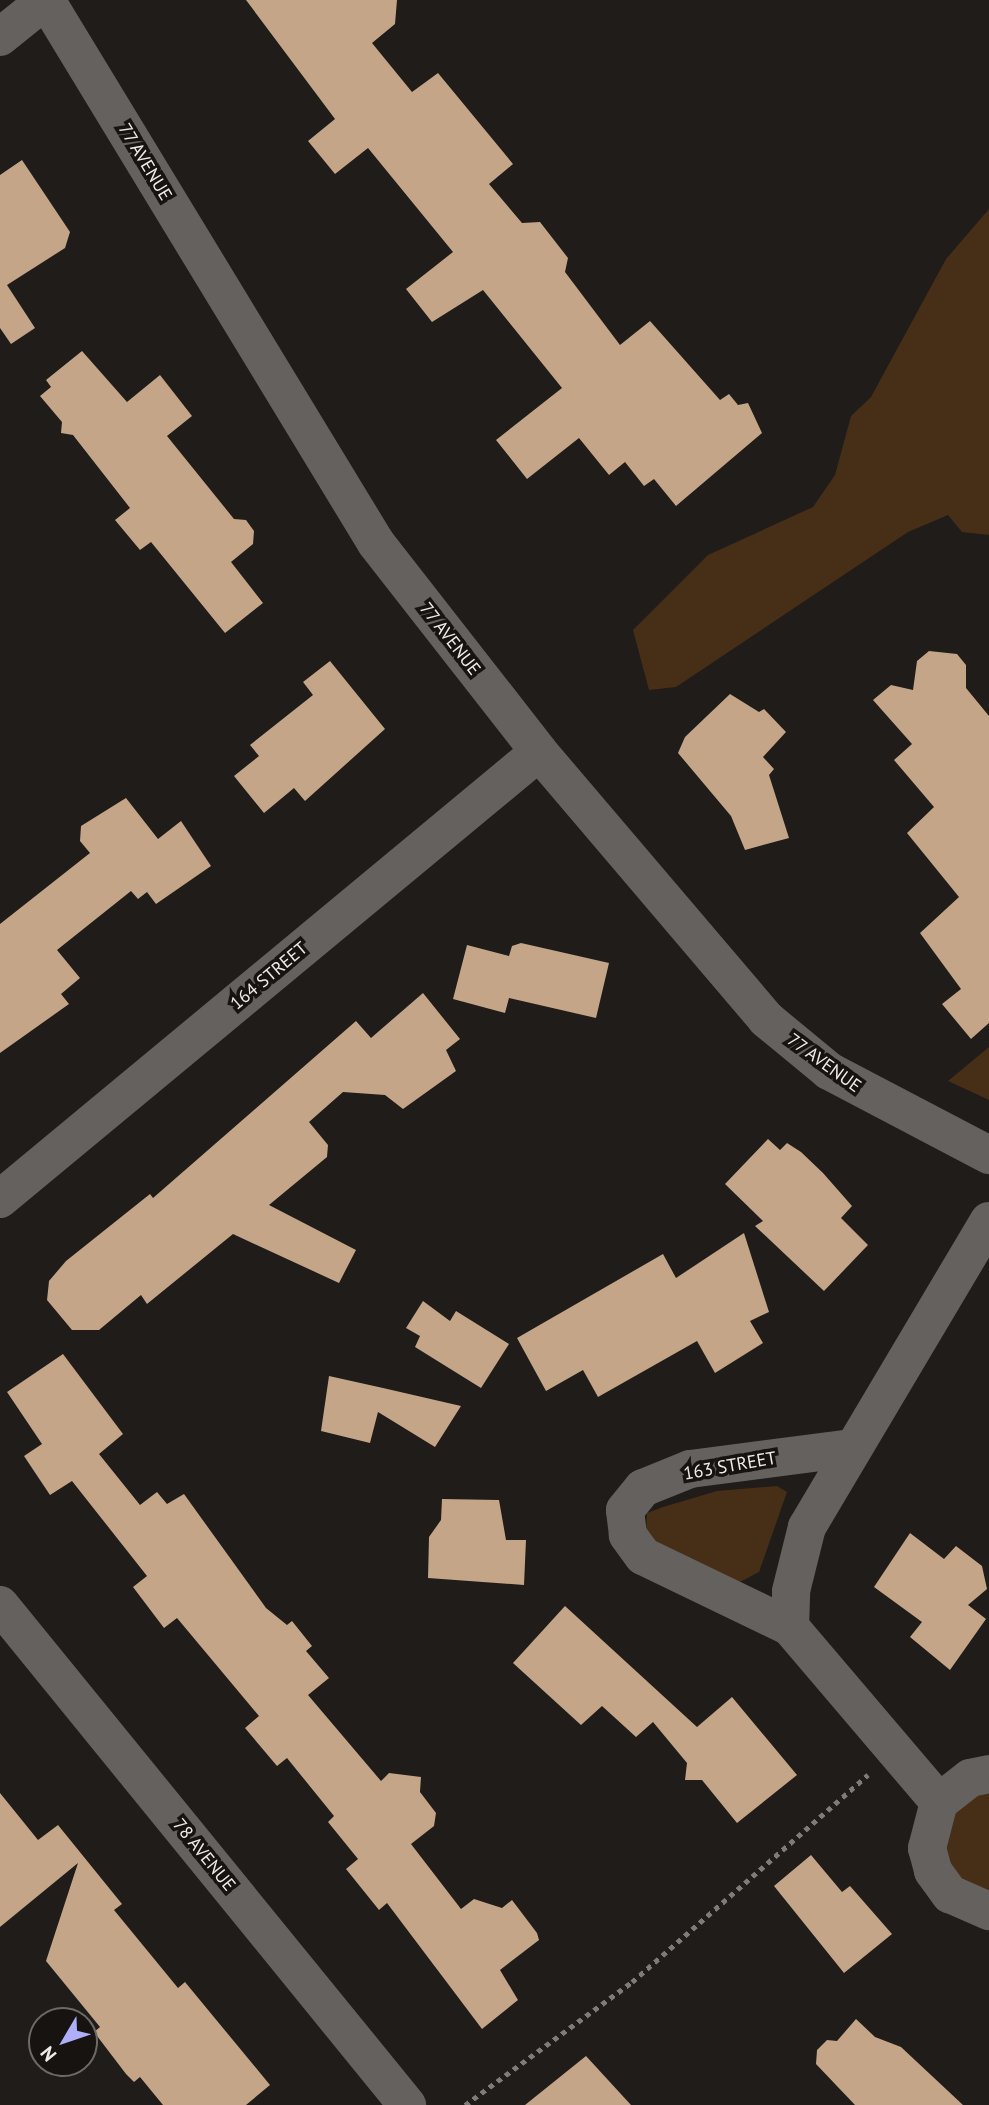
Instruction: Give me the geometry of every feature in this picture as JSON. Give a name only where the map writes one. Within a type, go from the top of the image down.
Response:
[{"type":"street","points":[[0,37],[46,0]]},
{"type":"street","name":"77 AVENUE","points":[[46,0],[376,542],[538,752],[766,1019],[848,1083],[989,1155]]},
{"type":"street","name":"164 STREET","points":[[0,1199],[538,752]]},
{"type":"street","points":[[790,1627],[797,1553],[852,1448],[989,1221]]},
{"type":"street","name":"163 STREET","points":[[852,1448],[690,1469],[643,1488],[625,1510],[628,1535],[643,1556],[790,1627],[939,1802]]},
{"type":"street","name":"78 AVENUE","points":[[0,1605],[393,2100]]},
{"type":"street","points":[[989,1774],[970,1778],[939,1802],[929,1824],[933,1871],[950,1894],[989,1911]]},
{"type":"path","points":[[465,2105],[632,1982],[747,1876],[792,1848],[871,1772]]},
{"type":"shaded area","points":[[989,209],[989,535],[962,532],[948,515],[908,532],[676,687],[649,690],[633,630],[708,555],[813,507],[835,475],[851,416],[871,397],[946,259]]},
{"type":"shaded area","points":[[989,1047],[989,1100],[948,1081]]},
{"type":"shaded area","points":[[777,1486],[787,1492],[759,1572],[740,1582],[665,1552],[646,1532],[647,1513],[663,1507],[717,1491]]},
{"type":"shaded area","points":[[989,1784],[989,1897],[952,1879],[941,1823]]},
{"type":"building","points":[[246,0],[397,0],[395,24],[372,43],[412,92],[438,73],[513,164],[489,184],[522,223],[540,222],[568,258],[565,272],[620,345],[650,321],[720,400],[729,394],[738,405],[748,403],[762,433],[676,506],[654,479],[644,486],[625,462],[609,475],[579,438],[527,479],[496,440],[562,388],[483,290],[432,322],[406,289],[453,252],[368,148],[335,174],[308,141],[335,119]]},
{"type":"building","points":[[22,160],[70,232],[65,248],[7,285],[35,328],[11,344],[0,328],[0,175]]},
{"type":"building","points":[[82,351],[127,402],[160,375],[192,416],[167,436],[234,519],[246,520],[254,531],[253,544],[231,562],[263,603],[225,633],[151,542],[140,550],[115,520],[130,508],[73,435],[61,433],[62,422],[40,396],[51,387],[46,380]]},
{"type":"building","points":[[929,651],[957,654],[966,665],[966,688],[989,716],[989,1023],[971,1039],[942,1004],[961,989],[920,933],[959,897],[907,833],[934,807],[894,760],[912,744],[873,700],[891,685],[913,690],[917,661]]},
{"type":"building","points":[[330,661],[385,729],[305,801],[294,788],[264,813],[234,776],[259,756],[250,745],[313,695],[303,682]]},
{"type":"building","points":[[730,694],[759,712],[764,709],[786,732],[763,757],[774,769],[769,775],[789,838],[745,850],[731,816],[678,753],[685,737]]},
{"type":"building","points":[[126,798],[158,839],[181,821],[211,866],[156,904],[147,892],[138,899],[131,891],[57,950],[80,978],[61,994],[69,1004],[0,1053],[0,924],[90,853],[80,841],[81,826]]},
{"type":"building","points":[[521,943],[609,963],[596,1018],[509,998],[505,1013],[453,999],[467,945],[509,956],[512,946]]},
{"type":"building","points":[[423,993],[460,1039],[446,1050],[456,1071],[403,1109],[385,1095],[343,1092],[309,1122],[328,1145],[327,1157],[269,1205],[356,1250],[339,1283],[233,1234],[147,1304],[141,1295],[99,1330],[72,1330],[47,1300],[49,1281],[66,1261],[150,1194],[153,1198],[356,1021],[371,1038]]},
{"type":"building","points":[[768,1139],[780,1150],[787,1143],[823,1173],[852,1206],[841,1218],[868,1245],[824,1291],[755,1226],[763,1221],[725,1184]]},
{"type":"building","points":[[744,1233],[769,1312],[750,1321],[763,1343],[715,1373],[697,1341],[598,1397],[583,1370],[546,1391],[517,1338],[663,1254],[676,1278]]},
{"type":"building","points":[[423,1301],[450,1321],[456,1311],[509,1344],[481,1388],[415,1347],[420,1336],[406,1328]]},
{"type":"building","points":[[63,1354],[123,1434],[99,1454],[140,1505],[157,1492],[167,1504],[184,1494],[266,1608],[287,1625],[292,1621],[312,1646],[306,1651],[329,1678],[308,1695],[381,1781],[389,1773],[421,1777],[420,1792],[436,1813],[434,1826],[411,1844],[461,1909],[474,1899],[502,1908],[512,1900],[537,1933],[539,1940],[500,1970],[518,2000],[482,2029],[387,1903],[379,1910],[346,1869],[358,1859],[328,1822],[334,1816],[287,1758],[277,1766],[245,1728],[259,1716],[177,1618],[164,1628],[133,1587],[147,1576],[72,1481],[50,1495],[24,1456],[42,1444],[7,1392]]},
{"type":"building","points":[[329,1376],[461,1406],[435,1447],[378,1412],[370,1443],[321,1431]]},
{"type":"building","points":[[442,1499],[499,1500],[506,1540],[526,1540],[524,1585],[428,1578],[429,1537],[441,1520]]},
{"type":"building","points":[[910,1533],[944,1559],[956,1546],[982,1566],[987,1589],[968,1605],[986,1619],[950,1670],[910,1637],[922,1622],[874,1587]]},
{"type":"building","points":[[565,1606],[697,1727],[732,1697],[797,1775],[737,1823],[702,1780],[685,1780],[687,1763],[653,1722],[636,1737],[602,1706],[581,1725],[513,1663]]},
{"type":"building","points":[[0,1793],[38,1840],[58,1825],[122,1904],[114,1910],[178,1988],[185,1982],[270,2085],[246,2105],[163,2105],[140,2077],[134,2082],[126,2074],[98,2037],[98,2007],[84,2007],[46,1961],[78,1863],[0,1927]]},
{"type":"building","points":[[811,1855],[842,1892],[850,1886],[892,1934],[844,1973],[774,1886]]},
{"type":"building","points":[[856,2019],[875,2037],[901,2047],[963,2105],[855,2105],[816,2064],[817,2050],[827,2040],[837,2041]]},
{"type":"building","points":[[586,2056],[631,2105],[525,2105]]}]
